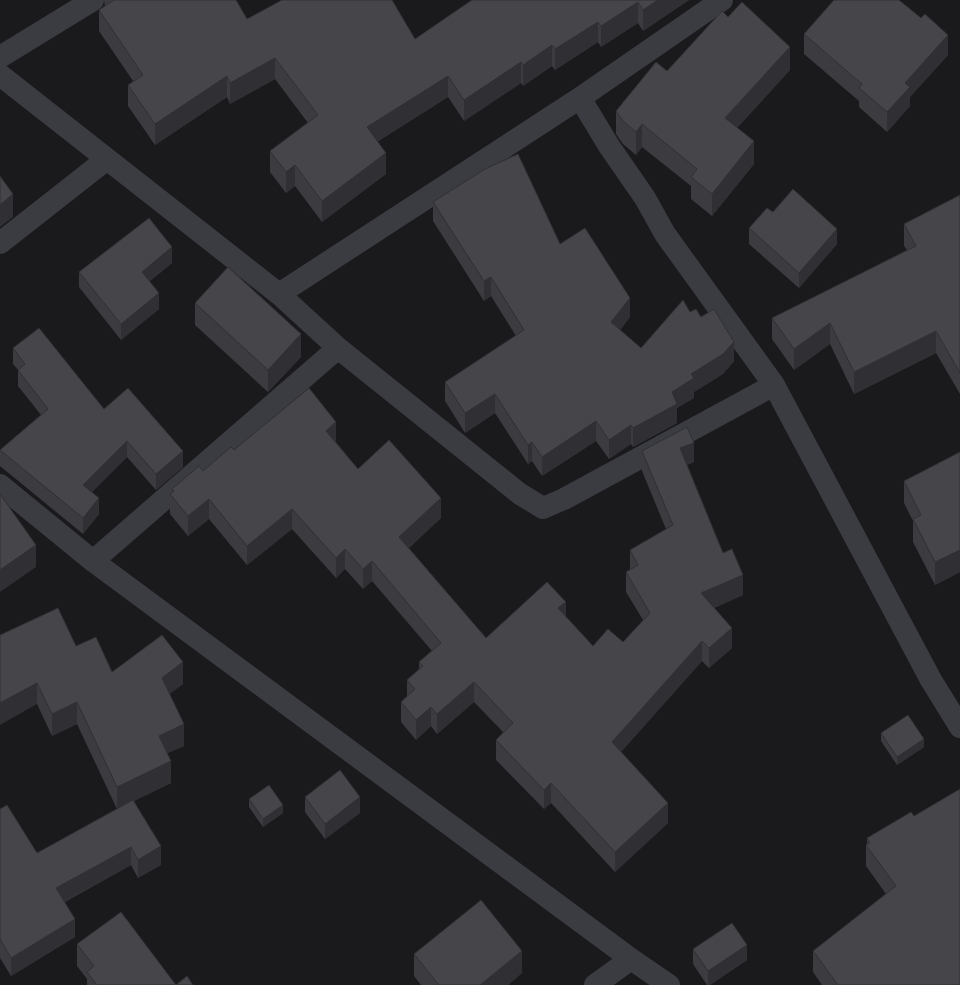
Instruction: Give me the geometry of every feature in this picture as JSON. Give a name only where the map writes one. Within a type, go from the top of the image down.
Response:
[{"type":"street","points":[[0,57],[92,0]]},
{"type":"street","points":[[279,294],[580,98],[722,0]]},
{"type":"street","points":[[0,75],[279,294],[338,348],[520,494],[543,508],[564,499],[774,385]]},
{"type":"street","points":[[580,98],[609,146],[645,198],[666,234],[774,385],[931,680],[960,727]]},
{"type":"street","points":[[0,243],[107,159]]},
{"type":"street","points":[[93,561],[338,348]]},
{"type":"street","points":[[0,485],[93,561],[631,959],[669,985]]},
{"type":"street","points":[[595,985],[631,959]]},
{"type":"building","points":[[114,0],[236,0],[247,19],[282,0],[392,0],[415,39],[472,0],[658,0],[643,10],[638,2],[601,26],[598,22],[555,49],[552,45],[523,65],[521,62],[464,100],[448,76],[367,127],[386,153],[322,201],[295,165],[286,172],[270,151],[318,115],[275,58],[230,83],[227,76],[155,124],[128,85],[143,75],[99,10]]},
{"type":"building","points":[[834,0],[899,0],[921,18],[925,14],[948,35],[905,83],[910,87],[887,112],[859,88],[862,84],[804,34]]},
{"type":"building","points":[[742,2],[790,47],[725,118],[754,141],[712,194],[691,177],[697,169],[642,124],[636,132],[623,121],[616,111],[656,62],[667,71],[722,11],[728,17]]},
{"type":"building","points":[[518,154],[560,244],[585,228],[630,298],[611,322],[641,348],[683,300],[690,312],[696,309],[701,317],[714,309],[734,342],[723,354],[691,374],[694,378],[672,392],[677,404],[633,428],[631,425],[609,440],[596,421],[542,457],[532,442],[528,445],[495,394],[465,413],[445,382],[524,330],[491,277],[484,281],[433,202],[485,169]]},
{"type":"building","points":[[0,176],[13,194],[0,205]]},
{"type":"building","points":[[793,189],[837,229],[799,273],[749,228],[767,208],[773,212]]},
{"type":"building","points":[[960,195],[960,373],[936,331],[854,372],[830,323],[794,349],[772,318],[916,246],[904,224]]},
{"type":"building","points":[[149,218],[172,247],[142,272],[159,293],[121,324],[79,272]]},
{"type":"building","points":[[228,267],[301,334],[268,370],[195,303]]},
{"type":"building","points":[[39,328],[104,409],[128,388],[183,451],[156,474],[127,441],[83,485],[99,498],[83,518],[0,450],[48,409],[18,370],[25,364],[13,348]]},
{"type":"building","points":[[309,388],[336,422],[326,431],[358,469],[389,440],[441,498],[399,537],[486,638],[547,582],[566,602],[558,608],[593,646],[608,629],[623,642],[650,613],[626,572],[638,565],[630,550],[673,525],[642,451],[687,427],[694,443],[680,448],[723,553],[732,549],[743,575],[701,593],[732,628],[709,648],[702,641],[612,742],[668,803],[615,852],[551,783],[544,790],[496,740],[513,723],[474,682],[437,714],[431,707],[416,720],[401,702],[415,689],[407,680],[423,666],[419,662],[441,643],[372,561],[363,569],[345,549],[336,558],[292,509],[247,546],[209,499],[188,516],[170,494],[174,491],[172,489],[199,466],[203,471],[231,447],[234,450]]},
{"type":"building","points":[[960,452],[960,550],[935,562],[913,519],[921,515],[904,481]]},
{"type":"building","points":[[0,494],[36,545],[0,570]]},
{"type":"building","points":[[58,608],[76,646],[96,637],[112,672],[162,635],[183,662],[162,678],[184,724],[159,736],[171,761],[117,787],[77,702],[52,714],[37,683],[0,703],[0,635]]},
{"type":"building","points":[[908,715],[924,739],[897,757],[881,733]]},
{"type":"building","points":[[340,770],[360,797],[325,824],[305,797]]},
{"type":"building","points":[[269,785],[283,805],[263,819],[249,799]]},
{"type":"building","points":[[960,789],[960,985],[838,985],[813,951],[896,886],[866,845],[870,843],[867,838],[911,812],[914,816]]},
{"type":"building","points":[[133,800],[161,846],[138,860],[131,847],[56,888],[75,919],[11,958],[0,939],[0,809],[7,805],[37,853]]},
{"type":"building","points":[[481,900],[522,951],[480,985],[439,985],[414,954]]},
{"type":"building","points":[[121,912],[176,985],[97,985],[87,972],[94,966],[77,944]]},
{"type":"building","points":[[732,923],[747,945],[708,971],[693,949]]},
{"type":"building","points":[[187,976],[193,985],[176,985]]}]
